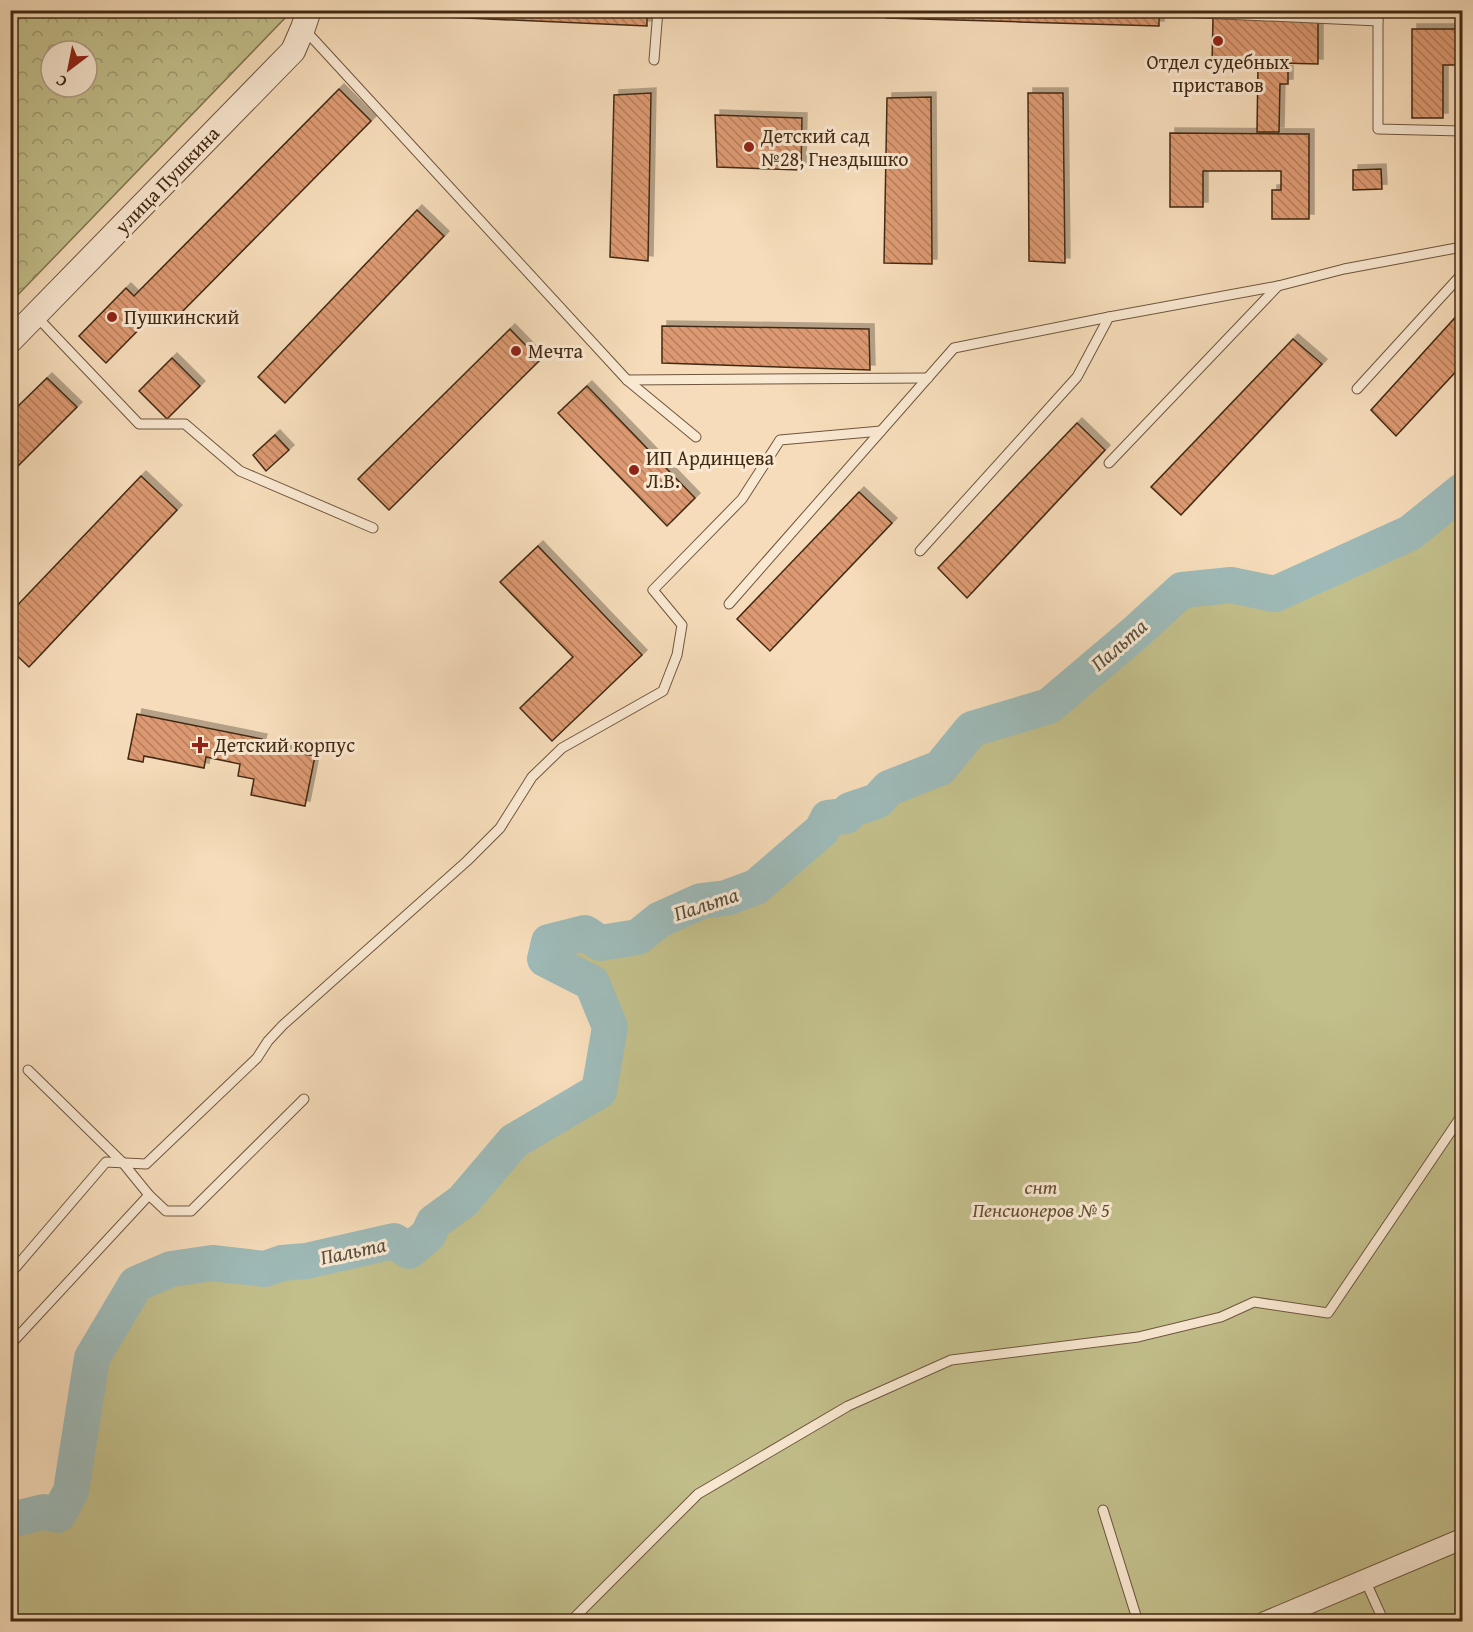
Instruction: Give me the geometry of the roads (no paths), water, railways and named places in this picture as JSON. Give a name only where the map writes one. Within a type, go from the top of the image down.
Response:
[{"type":"street","name":"улица Пушкина","points":[[10,341],[293,51],[306,19]]},
{"type":"street","points":[[1265,1622],[1462,1539]]},
{"type":"lane","points":[[654,60],[658,10]]},
{"type":"lane","points":[[1179,10],[1179,12],[1378,16],[1378,129],[1462,131]]},
{"type":"lane","points":[[306,19],[627,380],[696,437]]},
{"type":"lane","points":[[729,604],[954,348],[1278,286],[1344,269],[1462,247]]},
{"type":"lane","points":[[1357,389],[1462,274]]},
{"type":"lane","points":[[1109,463],[1278,286]]},
{"type":"lane","points":[[35,316],[139,424],[185,424],[240,471],[373,528]]},
{"type":"lane","points":[[920,551],[1077,377],[1109,317]]},
{"type":"lane","points":[[627,380],[928,378]]},
{"type":"lane","points":[[10,1274],[106,1162],[146,1164],[257,1058],[268,1041],[283,1025],[468,861],[500,828],[532,777],[562,748],[663,691],[677,655],[681,625],[653,590],[742,499],[780,440],[881,430]]},
{"type":"lane","points":[[28,1070],[123,1163],[149,1195],[166,1211],[191,1210],[304,1099]]},
{"type":"lane","points":[[570,1622],[698,1494],[848,1406],[951,1360],[1138,1337],[1221,1317],[1254,1302],[1328,1313],[1462,1115]]},
{"type":"lane","points":[[10,1345],[149,1195]]},
{"type":"lane","points":[[1103,1510],[1137,1622]]},
{"type":"lane","points":[[1365,1580],[1384,1622]]},
{"type":"waterway","name":"Пальта","points":[[10,1520],[44,1512],[58,1515],[71,1491],[92,1358],[136,1284],[171,1269],[212,1263],[265,1269],[282,1263],[306,1261],[394,1241],[409,1251],[428,1235],[434,1222],[463,1201],[514,1141],[599,1091],[610,1027],[592,983],[545,959],[549,942],[585,933],[600,943],[638,937],[659,920],[701,901],[726,898],[756,887],[822,830],[828,818],[846,816],[850,810],[877,801],[889,788],[940,768],[972,729],[1049,706],[1182,590],[1231,585],[1275,594],[1410,533],[1462,491]]},
{"type":"place","name":"Отдел судебных приставов","points":[[1218,41]]},
{"type":"place","name":"Детский сад №28, Гнездышко","points":[[749,147]]},
{"type":"place","name":"Пушкинский","points":[[112,317]]},
{"type":"place","name":"Мечта","points":[[516,351]]},
{"type":"place","name":"ИП Ардинцева Л.В.","points":[[634,470]]},
{"type":"place","name":"Детский корпус","points":[[200,745]]},
{"type":"park label","name":"снт Пенсионеров № 5","points":[[1041,1198]]}]
